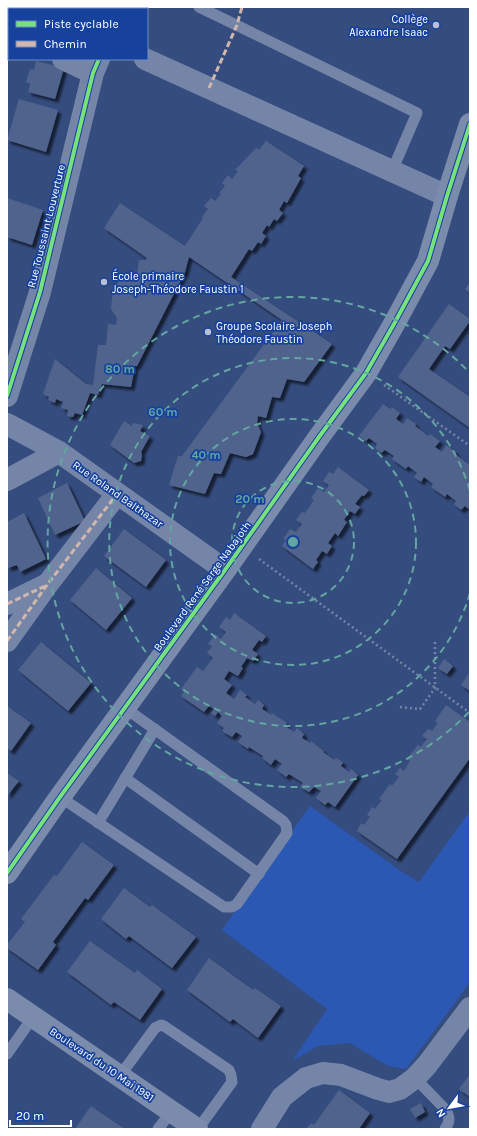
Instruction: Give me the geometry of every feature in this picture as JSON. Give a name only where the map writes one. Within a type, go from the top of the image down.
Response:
[{"type":"street","points":[[68,60],[96,66]]},
{"type":"street","points":[[147,60],[447,196]]},
{"type":"street","name":"Rue Toussaint Louverture","points":[[7,396],[40,292],[96,66]]},
{"type":"street","name":"Boulevard René Serge Nabajoth","points":[[7,873],[366,373],[428,261],[470,124]]},
{"type":"street","name":"Rue Roland Balthazar","points":[[7,424],[59,452],[225,570]]},
{"type":"street","points":[[7,480],[59,452]]},
{"type":"street","points":[[7,641],[47,585],[117,494]]},
{"type":"street","points":[[7,604],[47,585]]},
{"type":"street","name":"Boulevard du 10 Mai 1981","points":[[7,999],[197,1129]]},
{"type":"street","points":[[262,1129],[282,1097],[306,1078],[323,1073],[341,1075],[389,1092],[400,1089],[415,1078],[467,1018]]},
{"type":"lane","points":[[199,7],[417,113],[392,171]]},
{"type":"lane","points":[[60,798],[224,907],[232,907],[237,904],[259,874],[287,833],[286,825],[283,821],[125,708]]},
{"type":"lane","points":[[98,823],[155,729]]},
{"type":"lane","points":[[125,778],[259,874]]},
{"type":"lane","points":[[7,1054],[33,1017]]},
{"type":"lane","points":[[119,1076],[155,1028],[161,1025],[171,1030],[229,1070],[232,1075],[232,1082],[197,1129]]},
{"type":"lane","points":[[415,1078],[449,1115],[450,1121],[445,1129]]},
{"type":"lane","points":[[158,1129],[172,1111]]},
{"type":"path","points":[[366,373],[470,446]]},
{"type":"path","points":[[242,546],[470,713]]},
{"type":"path","points":[[400,707],[420,709],[435,688],[435,642]]},
{"type":"shaded area","points":[[310,806],[402,872],[419,882],[470,811],[470,982],[406,1069],[388,1066],[350,1043],[318,1046],[292,1061],[327,1009],[222,930]]},
{"type":"building","points":[[32,7],[64,7],[64,8]]},
{"type":"building","points":[[36,61],[64,68],[55,99],[28,92],[30,84],[26,82],[30,69],[34,70]]},
{"type":"building","points":[[19,99],[58,110],[46,152],[7,140]]},
{"type":"building","points":[[266,141],[304,166],[298,176],[301,178],[287,203],[284,201],[279,210],[283,213],[277,221],[274,219],[269,227],[267,225],[262,233],[266,236],[261,244],[258,242],[252,251],[249,249],[231,277],[332,344],[304,382],[287,379],[280,398],[272,397],[266,418],[258,416],[257,423],[261,432],[253,454],[246,457],[230,453],[221,474],[214,473],[205,494],[169,485],[178,456],[182,456],[282,320],[189,257],[185,272],[137,366],[135,366],[131,387],[102,384],[98,395],[90,393],[82,415],[75,413],[73,417],[67,416],[68,410],[61,408],[63,402],[56,399],[55,403],[48,400],[49,397],[43,394],[55,359],[86,384],[93,385],[98,345],[106,345],[108,324],[116,325],[117,318],[111,309],[113,287],[121,280],[136,282],[139,260],[146,260],[147,258],[104,228],[120,203],[185,246],[208,209],[204,206],[211,198],[215,201],[225,186],[222,183],[228,175],[232,179],[238,171],[235,170],[256,148],[259,150]]},
{"type":"building","points":[[7,198],[43,210],[32,245],[7,237]]},
{"type":"building","points":[[470,282],[470,293],[465,289]]},
{"type":"building","points":[[449,304],[470,319],[470,321],[450,349],[445,346],[429,369],[470,397],[470,428],[398,377]]},
{"type":"building","points":[[383,404],[390,409],[392,407],[400,413],[396,419],[403,424],[407,418],[416,424],[415,426],[428,436],[430,434],[440,441],[435,447],[442,452],[446,445],[456,452],[455,454],[468,464],[470,462],[470,510],[465,506],[461,510],[454,504],[456,501],[447,494],[445,497],[431,487],[433,484],[424,477],[421,482],[414,477],[417,473],[408,466],[406,469],[392,459],[394,456],[385,450],[381,453],[375,448],[377,444],[369,438],[366,441],[359,436]]},
{"type":"building","points":[[124,421],[132,426],[133,423],[143,425],[140,431],[150,436],[141,452],[141,461],[134,463],[110,445]]},
{"type":"building","points":[[338,467],[369,490],[364,496],[362,495],[355,504],[360,507],[355,514],[350,511],[344,520],[347,522],[338,536],[335,533],[328,543],[332,546],[327,554],[322,551],[316,560],[318,562],[313,569],[282,546],[286,540],[283,539],[290,529],[296,532],[302,524],[296,520],[302,512],[305,513],[314,500],[311,498],[318,488],[324,492],[329,485],[323,481],[329,472],[333,474]]},
{"type":"building","points":[[67,483],[85,521],[55,535],[38,498]]},
{"type":"building","points":[[24,513],[46,559],[20,572],[17,565],[8,568],[7,565],[7,522]]},
{"type":"building","points":[[124,529],[166,560],[146,587],[104,556]]},
{"type":"building","points":[[96,568],[132,598],[106,630],[70,600]]},
{"type":"building","points":[[234,613],[266,636],[262,642],[259,640],[252,650],[258,654],[253,661],[247,658],[241,667],[243,668],[238,676],[229,671],[224,679],[232,685],[226,693],[234,699],[240,690],[247,695],[245,697],[255,704],[258,700],[264,705],[262,709],[271,715],[272,713],[287,723],[285,726],[294,732],[297,728],[304,734],[302,738],[310,743],[311,741],[334,760],[336,758],[343,762],[341,766],[349,772],[351,769],[358,775],[335,807],[328,802],[325,805],[316,798],[321,791],[314,787],[309,792],[300,787],[303,783],[289,774],[286,777],[277,770],[282,764],[275,759],[271,765],[262,758],[263,756],[249,747],[248,749],[238,742],[242,736],[236,732],[232,737],[222,731],[224,728],[217,723],[222,716],[218,712],[215,716],[211,713],[214,709],[209,706],[204,712],[181,696],[184,692],[181,689],[197,667],[203,671],[213,658],[207,653],[212,646],[208,644],[215,634],[221,639],[226,632],[219,627],[226,617],[230,620]]},
{"type":"building","points":[[41,642],[91,683],[68,711],[18,670]]},
{"type":"building","points":[[444,659],[453,666],[447,674],[438,668]]},
{"type":"building","points":[[470,672],[470,691],[461,685]]},
{"type":"building","points":[[446,705],[470,722],[470,758],[397,859],[357,831],[361,823],[364,825],[370,817],[367,815],[372,807],[375,809],[382,800],[379,799],[390,784],[392,786],[399,777],[395,774],[400,768],[404,771],[410,761],[407,759],[418,745],[421,747],[427,739],[422,736],[428,729],[432,731],[438,723],[435,721]]},
{"type":"building","points":[[7,706],[31,723],[11,751],[7,748]]},
{"type":"building","points":[[7,773],[19,781],[7,796]]},
{"type":"building","points":[[82,842],[114,865],[88,900],[85,898],[53,942],[56,945],[38,970],[7,948],[7,945],[25,922],[21,919],[54,875],[57,876]]},
{"type":"building","points":[[124,888],[150,907],[152,905],[196,937],[172,968],[129,936],[126,939],[101,919]]},
{"type":"building","points":[[90,941],[135,973],[137,970],[162,989],[140,1020],[114,1002],[111,1005],[67,972]]},
{"type":"building","points":[[209,958],[253,990],[255,988],[281,1006],[258,1038],[233,1019],[230,1022],[187,990]]},
{"type":"building","points":[[470,1074],[470,1097],[459,1089]]},
{"type":"building","points":[[339,1090],[370,1113],[359,1129],[306,1129],[311,1123],[314,1125]]},
{"type":"building","points":[[421,1103],[425,1112],[415,1118],[410,1109]]},
{"type":"building","points":[[91,1106],[107,1117],[125,1129],[75,1129]]},
{"type":"marked path","points":[[209,88],[237,25],[242,7]]},
{"type":"marked path","points":[[7,641],[47,585],[117,494]]},
{"type":"marked path","points":[[7,604],[45,586]]},
{"type":"cycle path","points":[[7,396],[40,292],[93,73],[99,60]]},
{"type":"cycle path","points":[[7,873],[60,797],[366,373],[428,261],[470,124]]},
{"type":"place","name":"Collège Alexandre Isaac","points":[[436,25]]},
{"type":"place","name":"École primaire Joseph-Théodore Faustin 1","points":[[104,282]]},
{"type":"place","name":"Groupe Scolaire Joseph Théodore Faustin","points":[[208,332]]}]
